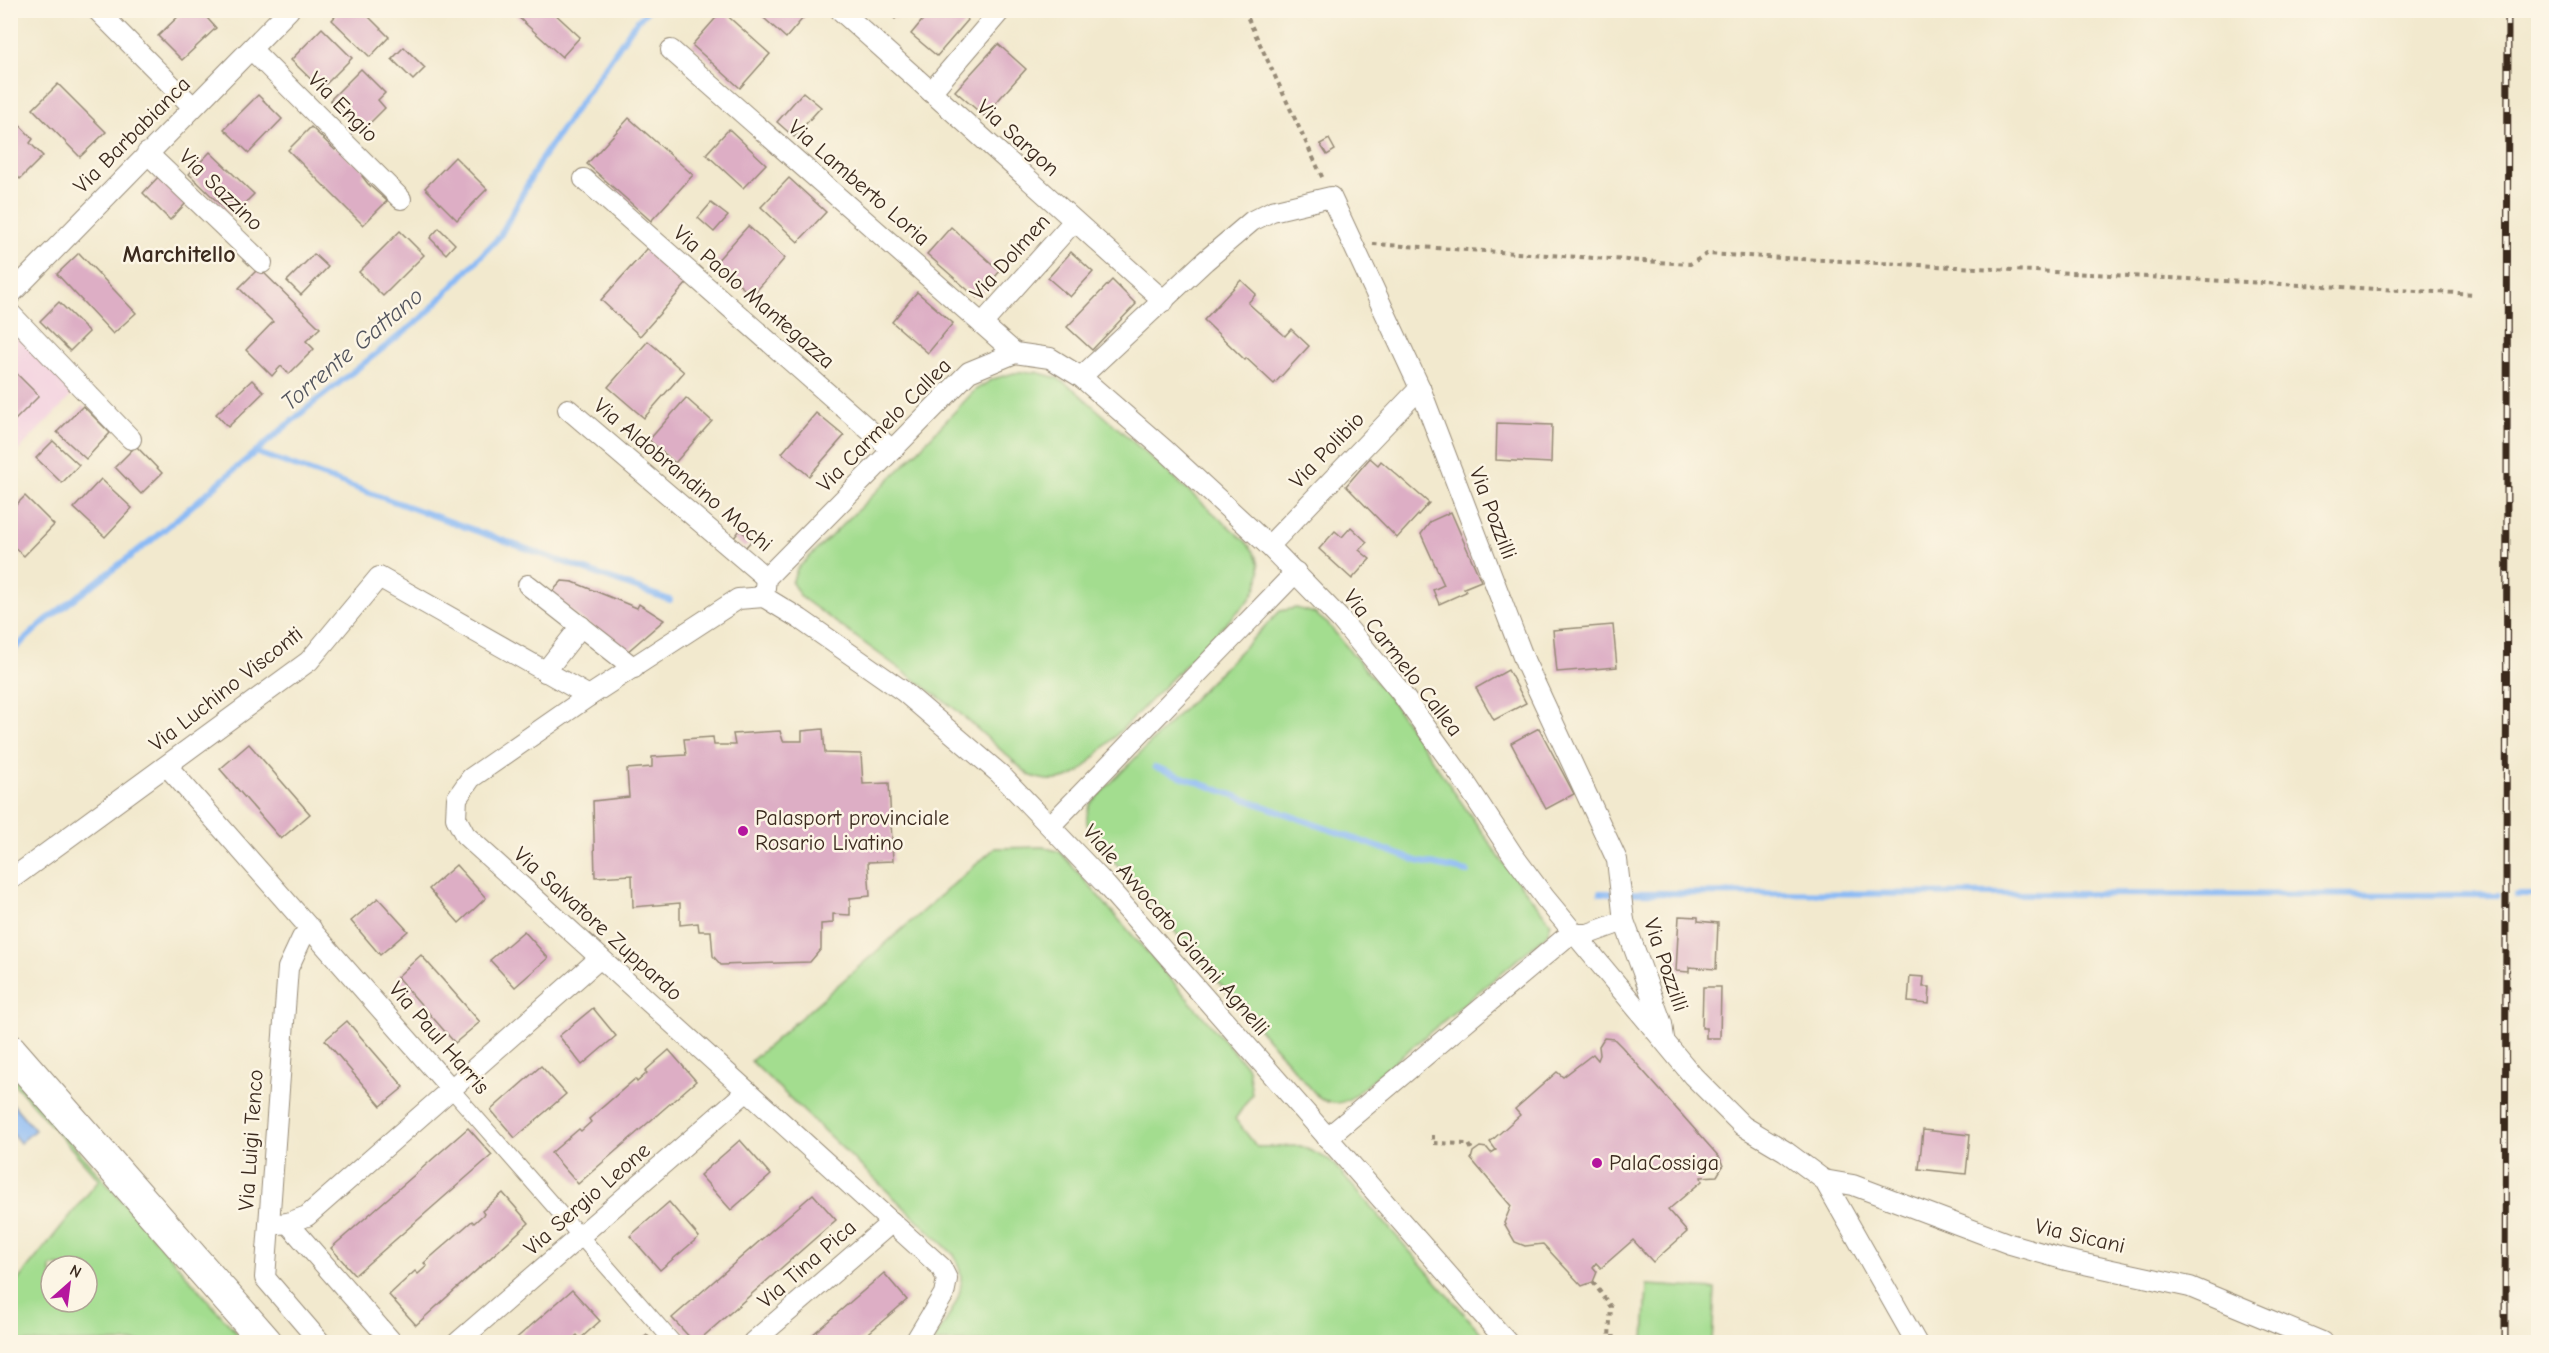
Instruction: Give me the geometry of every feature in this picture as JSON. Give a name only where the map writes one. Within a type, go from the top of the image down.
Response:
[{"type":"main road","points":[[10,1050],[266,1342]]},
{"type":"street","points":[[97,10],[194,107]]},
{"type":"street","name":"Via Barbabianca","points":[[10,295],[289,10]]},
{"type":"street","name":"Via Sargon","points":[[840,10],[1164,301]]},
{"type":"street","points":[[931,92],[1001,10]]},
{"type":"street","name":"Via Engio","points":[[252,50],[401,199]]},
{"type":"street","name":"Via Lamberto Loria","points":[[671,50],[1015,353]]},
{"type":"street","name":"Via Sazzino","points":[[147,153],[262,262]]},
{"type":"street","name":"Via Paolo Mantegazza","points":[[584,179],[892,450]]},
{"type":"street","points":[[1081,377],[1204,261],[1252,221],[1272,211],[1331,197]]},
{"type":"street","name":"Via Pozzilli","points":[[1331,197],[1420,388],[1526,662],[1617,860],[1623,921],[1662,1024],[1665,1043]]},
{"type":"street","name":"Via Dolmen","points":[[982,324],[1074,221]]},
{"type":"street","points":[[10,313],[131,439]]},
{"type":"street","name":"Via Carmelo Callea","points":[[765,587],[892,450],[969,372],[1015,353],[1050,358],[1081,377],[1165,450],[1269,546],[1341,620],[1399,690],[1463,779],[1513,855],[1693,1077],[1743,1126],[1785,1151],[1824,1180],[1916,1342]]},
{"type":"street","name":"Via Polibio","points":[[1269,546],[1420,388]]},
{"type":"street","name":"Via Aldobrandino Mochi","points":[[568,409],[765,587]]},
{"type":"street","points":[[1051,825],[1296,572]]},
{"type":"street","name":"Via Luchino Visconti","points":[[10,880],[309,662],[379,578],[589,696]]},
{"type":"street","points":[[528,585],[634,668]]},
{"type":"street","name":"Via Salvatore Zuppardo","points":[[765,587],[738,598],[589,696],[471,778],[456,798],[456,818],[465,835],[941,1267],[947,1279],[944,1294],[915,1342]]},
{"type":"street","name":"Viale Avvocato Gianni Agnelli","points":[[765,587],[800,619],[903,691],[1000,774],[1051,825],[1507,1342]]},
{"type":"street","points":[[545,672],[581,626]]},
{"type":"street","name":"Via Paul Harris","points":[[167,766],[673,1342]]},
{"type":"street","points":[[1327,1138],[1564,939],[1575,934],[1588,934],[1623,921]]},
{"type":"street","name":"Via Luigi Tenco","points":[[311,928],[302,938],[288,968],[279,1224],[265,1278],[320,1342]]},
{"type":"street","points":[[392,1342],[279,1224],[307,1216],[600,958]]},
{"type":"street","name":"Via Sergio Leone","points":[[458,1342],[747,1091]]},
{"type":"street","name":"Via Sicani","points":[[1824,1180],[1853,1185],[2033,1251],[2190,1287],[2322,1342]]},
{"type":"street","name":"Via Tina Pica","points":[[753,1342],[892,1222]]},
{"type":"path","points":[[1244,10],[1331,197]]},
{"type":"path","points":[[1353,244],[1689,264],[1707,254],[2475,294]]},
{"type":"path","points":[[1433,1135],[1433,1143],[1469,1144],[1473,1152]]},
{"type":"path","points":[[1593,1282],[1611,1307],[1609,1337],[1616,1337]]},
{"type":"shaded area","points":[[10,326],[78,389],[11,458]]},
{"type":"green space","points":[[1036,372],[1057,378],[1075,390],[1246,542],[1256,556],[1260,570],[1258,584],[1250,599],[1080,772],[1055,780],[1029,775],[955,709],[801,597],[792,583],[797,569],[908,461],[975,390],[993,379],[1014,373]]},
{"type":"green space","points":[[1296,608],[1314,613],[1328,624],[1390,699],[1502,861],[1551,923],[1542,939],[1352,1097],[1344,1102],[1336,1103],[1319,1098],[1094,838],[1087,820],[1092,802],[1280,611]]},
{"type":"green space","points":[[1043,847],[1060,852],[1248,1068],[1252,1094],[1235,1119],[1257,1147],[1301,1146],[1330,1160],[1489,1342],[933,1342],[952,1311],[960,1290],[961,1279],[954,1255],[751,1061],[995,848]]},
{"type":"green space","points":[[11,1073],[239,1336],[221,1342],[11,1342],[10,1290],[39,1254],[39,1314],[99,1314],[99,1254],[39,1254],[99,1180],[11,1080]]},
{"type":"green space","points":[[1647,1285],[1715,1289],[1712,1342],[1644,1342]]},
{"type":"water","points":[[11,1102],[35,1130],[20,1143],[11,1132]]},
{"type":"building","points":[[185,10],[200,10],[216,28],[182,60],[158,36]]},
{"type":"building","points":[[341,10],[362,10],[389,37],[370,57],[332,20]]},
{"type":"building","points":[[522,10],[551,10],[580,37],[562,57],[517,16]]},
{"type":"building","points":[[755,10],[810,10],[786,38]]},
{"type":"building","points":[[885,10],[903,10],[895,19]]},
{"type":"building","points":[[931,10],[957,10],[968,20],[937,56],[911,34]]},
{"type":"building","points":[[722,11],[770,54],[740,88],[692,45]]},
{"type":"building","points":[[322,28],[352,58],[321,89],[291,60]]},
{"type":"building","points":[[998,44],[1026,69],[984,116],[955,91]]},
{"type":"building","points":[[404,47],[425,68],[413,80],[392,59]]},
{"type":"building","points":[[361,69],[385,93],[378,100],[385,108],[362,131],[330,100]]},
{"type":"building","points":[[58,84],[106,132],[80,157],[33,109]]},
{"type":"building","points":[[803,92],[821,107],[794,137],[777,122]]},
{"type":"building","points":[[258,95],[282,119],[249,153],[224,129]]},
{"type":"building","points":[[629,118],[693,175],[651,221],[587,164]]},
{"type":"building","points":[[15,120],[33,139],[30,143],[43,156],[20,179],[10,169],[10,125]]},
{"type":"building","points":[[311,127],[335,150],[339,146],[353,164],[356,161],[366,172],[362,176],[368,184],[387,201],[363,225],[288,150]]},
{"type":"building","points":[[729,129],[766,164],[743,188],[706,154]]},
{"type":"building","points":[[1329,139],[1335,150],[1327,155],[1320,144]]},
{"type":"building","points":[[210,152],[254,194],[232,216],[189,174]]},
{"type":"building","points":[[455,157],[487,189],[457,220],[425,188]]},
{"type":"building","points":[[161,174],[188,201],[170,220],[143,193]]},
{"type":"building","points":[[789,178],[826,212],[798,242],[761,207]]},
{"type":"building","points":[[711,203],[728,216],[714,232],[698,218]]},
{"type":"building","points":[[748,226],[785,258],[752,296],[715,263]]},
{"type":"building","points":[[951,227],[1000,271],[977,298],[927,254]]},
{"type":"building","points":[[439,228],[455,244],[446,254],[430,238]]},
{"type":"building","points":[[400,231],[424,255],[383,296],[359,272]]},
{"type":"building","points":[[648,248],[687,283],[640,336],[601,300]]},
{"type":"building","points":[[1071,252],[1093,272],[1070,297],[1048,278]]},
{"type":"building","points":[[79,253],[136,313],[113,334],[57,274]]},
{"type":"building","points":[[314,254],[328,267],[301,295],[287,281]]},
{"type":"building","points":[[259,268],[320,328],[306,341],[314,349],[289,374],[281,366],[272,376],[246,350],[273,322],[239,288]]},
{"type":"building","points":[[1112,280],[1136,304],[1092,350],[1067,327]]},
{"type":"building","points":[[1241,280],[1256,294],[1248,303],[1285,336],[1291,329],[1309,346],[1274,384],[1246,358],[1245,360],[1204,320]]},
{"type":"building","points":[[917,292],[953,323],[928,353],[892,322]]},
{"type":"building","points":[[59,302],[89,332],[70,351],[40,321]]},
{"type":"building","points":[[648,341],[684,372],[644,418],[608,387]]},
{"type":"building","points":[[10,367],[39,396],[10,425]]},
{"type":"building","points":[[252,380],[264,392],[228,427],[216,414]]},
{"type":"building","points":[[686,398],[712,421],[675,463],[649,440]]},
{"type":"building","points":[[83,406],[110,433],[86,459],[57,432]]},
{"type":"building","points":[[816,413],[844,436],[809,476],[782,453]]},
{"type":"building","points":[[1497,423],[1552,425],[1551,463],[1496,460]]},
{"type":"building","points":[[53,441],[79,465],[62,483],[36,458]]},
{"type":"building","points":[[136,446],[162,473],[141,494],[115,467]]},
{"type":"building","points":[[1370,458],[1378,465],[1381,461],[1429,503],[1397,538],[1346,486]]},
{"type":"building","points":[[101,479],[132,508],[105,537],[74,508]]},
{"type":"building","points":[[25,496],[54,525],[24,556],[10,543],[10,511]]},
{"type":"building","points":[[1451,512],[1481,581],[1464,588],[1466,592],[1439,604],[1433,590],[1444,585],[1421,534],[1431,521]]},
{"type":"building","points":[[1351,527],[1367,542],[1359,550],[1370,559],[1352,579],[1319,549],[1335,531],[1342,537]]},
{"type":"building","points":[[740,530],[752,540],[745,548],[733,539]]},
{"type":"building","points":[[562,581],[573,582],[637,608],[639,604],[664,620],[627,652],[549,595]]},
{"type":"building","points":[[1613,625],[1617,667],[1557,672],[1553,630]]},
{"type":"building","points":[[1508,670],[1526,703],[1494,720],[1476,688]]},
{"type":"building","points":[[1539,728],[1574,794],[1546,809],[1511,743]]},
{"type":"building","name":"Palasport provinciale Rosario Livatino","points":[[823,729],[825,753],[861,754],[863,784],[889,783],[893,861],[868,862],[870,896],[850,898],[850,915],[833,914],[833,923],[821,924],[821,949],[810,962],[721,965],[713,956],[711,931],[699,931],[698,923],[680,925],[680,903],[633,907],[632,875],[595,877],[593,801],[629,797],[627,769],[652,767],[652,757],[686,755],[684,739],[713,737],[714,745],[735,745],[733,734],[780,731],[783,741],[802,741],[802,731]]},
{"type":"building","points":[[249,744],[310,814],[281,839],[220,769]]},
{"type":"building","points":[[456,865],[486,898],[459,923],[429,889]]},
{"type":"building","points":[[378,898],[408,931],[380,955],[351,921]]},
{"type":"building","points":[[1679,916],[1698,917],[1698,921],[1718,923],[1716,969],[1689,967],[1689,972],[1676,971]]},
{"type":"building","points":[[524,931],[548,958],[515,987],[490,960]]},
{"type":"building","points":[[421,955],[480,1022],[455,1043],[397,977]]},
{"type":"building","points":[[1910,976],[1924,977],[1923,987],[1930,987],[1929,1004],[1908,1002]]},
{"type":"building","points":[[1703,987],[1721,987],[1720,1038],[1706,1038],[1706,1028],[1702,1028]]},
{"type":"building","points":[[593,1008],[616,1036],[582,1065],[559,1036]]},
{"type":"building","points":[[347,1021],[404,1087],[381,1106],[325,1040]]},
{"type":"building","name":"PalaCossiga","points":[[1604,1038],[1614,1039],[1622,1047],[1720,1158],[1723,1166],[1717,1176],[1701,1177],[1702,1181],[1668,1210],[1687,1232],[1653,1262],[1633,1240],[1601,1268],[1596,1263],[1593,1267],[1597,1272],[1593,1282],[1582,1286],[1543,1244],[1525,1246],[1515,1242],[1504,1223],[1511,1206],[1471,1159],[1473,1152],[1480,1147],[1487,1148],[1491,1153],[1496,1150],[1490,1142],[1520,1115],[1515,1109],[1557,1072],[1563,1077],[1593,1054],[1598,1060],[1599,1046]]},
{"type":"building","points":[[669,1050],[696,1081],[578,1184],[551,1153],[579,1129],[581,1131],[591,1122],[589,1119],[635,1079],[637,1082],[647,1073],[645,1071]]},
{"type":"building","points":[[541,1066],[566,1094],[515,1138],[491,1110]]},
{"type":"building","points":[[468,1128],[492,1155],[355,1275],[331,1248]]},
{"type":"building","points":[[1923,1130],[1970,1135],[1966,1174],[1919,1169]]},
{"type":"building","points":[[740,1140],[771,1175],[731,1210],[700,1175]]},
{"type":"building","points":[[503,1193],[529,1223],[416,1325],[389,1295],[415,1271],[418,1274],[427,1266],[424,1263],[472,1221],[474,1223],[484,1214],[482,1211]]},
{"type":"building","points":[[813,1194],[836,1220],[697,1342],[694,1342],[672,1318]]},
{"type":"building","points":[[669,1202],[699,1237],[660,1270],[630,1236]]},
{"type":"building","points":[[884,1273],[907,1300],[858,1342],[804,1342]]},
{"type":"building","points":[[572,1290],[600,1321],[580,1339],[577,1335],[569,1342],[512,1342]]},
{"type":"building","points":[[647,1335],[654,1342],[638,1342]]},
{"type":"waterway","name":"Torrente Gattano","points":[[10,653],[45,621],[153,539],[306,409],[424,316],[500,236],[540,161],[633,26],[648,10]]},
{"type":"waterway","points":[[255,452],[670,600]]},
{"type":"waterway","points":[[1155,767],[1417,861],[1468,872]]},
{"type":"waterway","points":[[1600,893],[2498,895]]},
{"type":"waterway","points":[[2517,895],[2538,895]]},
{"type":"railway","points":[[2505,1342],[2508,10]]},
{"type":"place","name":"Palasport provinciale Rosario Livatino","points":[[743,831]]},
{"type":"place","name":"PalaCossiga","points":[[1597,1163]]},
{"type":"district","name":"Marchitello","points":[[179,254]]}]
